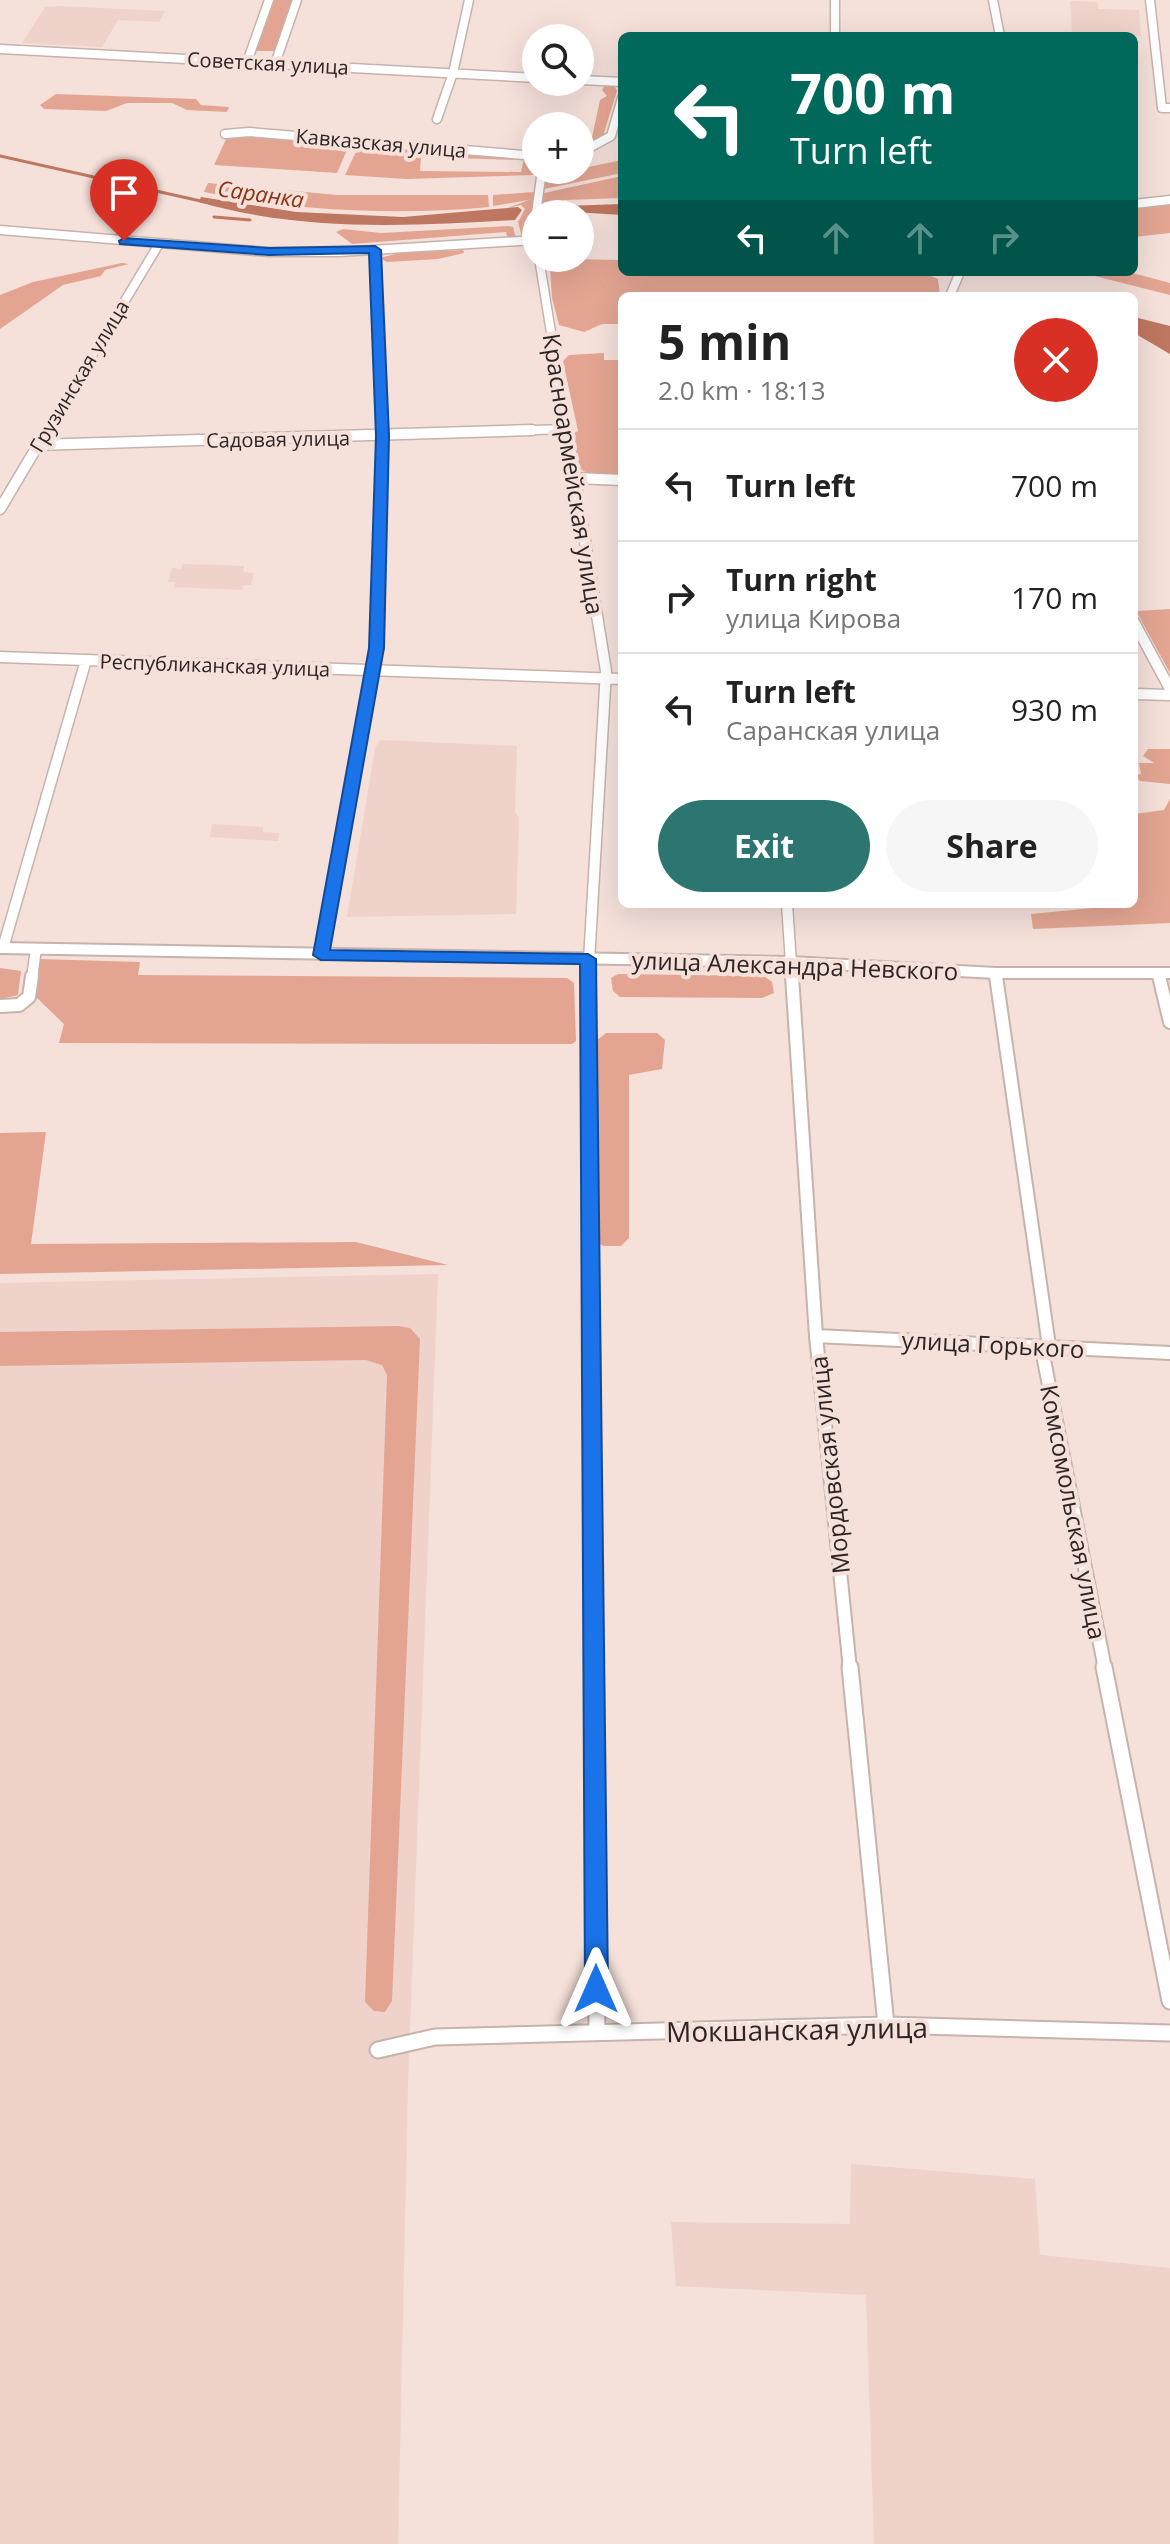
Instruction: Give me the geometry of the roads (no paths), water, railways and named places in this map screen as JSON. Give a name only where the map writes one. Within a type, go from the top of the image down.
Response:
[{"type":"main road","name":"улица Александра Невского","points":[[1,948],[791,962],[996,973],[1164,973]]},
{"type":"street","points":[[247,62],[269,0]]},
{"type":"street","points":[[275,64],[297,0]]},
{"type":"street","points":[[437,119],[453,73],[469,0]]},
{"type":"street","points":[[835,0],[835,32]]},
{"type":"street","points":[[993,0],[999,32]]},
{"type":"street","points":[[1150,0],[1166,108]]},
{"type":"street","name":"Советская улица","points":[[0,49],[522,77]]},
{"type":"street","points":[[594,81],[618,82]]},
{"type":"street","points":[[594,149],[611,136],[618,112]]},
{"type":"street","name":"Кавказская улица","points":[[225,134],[238,131],[522,155]]},
{"type":"street","points":[[611,136],[618,137]]},
{"type":"street","points":[[1138,204],[1170,200]]},
{"type":"street","points":[[0,230],[281,252],[522,242]]},
{"type":"street","name":"Грузинская улица","points":[[0,509],[159,244]]},
{"type":"street","points":[[321,955],[374,670],[378,625],[383,436],[375,250]]},
{"type":"street","name":"Красноармейская улица","points":[[541,272],[606,679],[588,959],[597,2033]]},
{"type":"street","name":"Садовая улица","points":[[36,445],[568,429]]},
{"type":"street","points":[[575,478],[618,480]]},
{"type":"street","points":[[1138,630],[1170,692],[1138,694]]},
{"type":"street","name":"Республиканская улица","points":[[0,657],[618,679]]},
{"type":"street","points":[[1,948],[86,660]]},
{"type":"street","name":"Мордовская улица","points":[[787,908],[816,1336],[886,2025]]},
{"type":"street","points":[[0,1006],[19,1005],[29,997],[36,949]]},
{"type":"street","name":"Комсомольская улица","points":[[996,973],[1049,1346],[1044,1360],[1170,2001]]},
{"type":"street","points":[[1164,973],[1170,1022]]},
{"type":"street","name":"улица Горького","points":[[816,1336],[1170,1353]]},
{"type":"street","name":"Мокшанская улица","points":[[378,2050],[435,2037],[886,2025],[1170,2033]]},
{"type":"waterway","name":"Саранка","points":[[0,156],[205,202]]},
{"type":"waterway","points":[[214,217],[250,220]]}]
